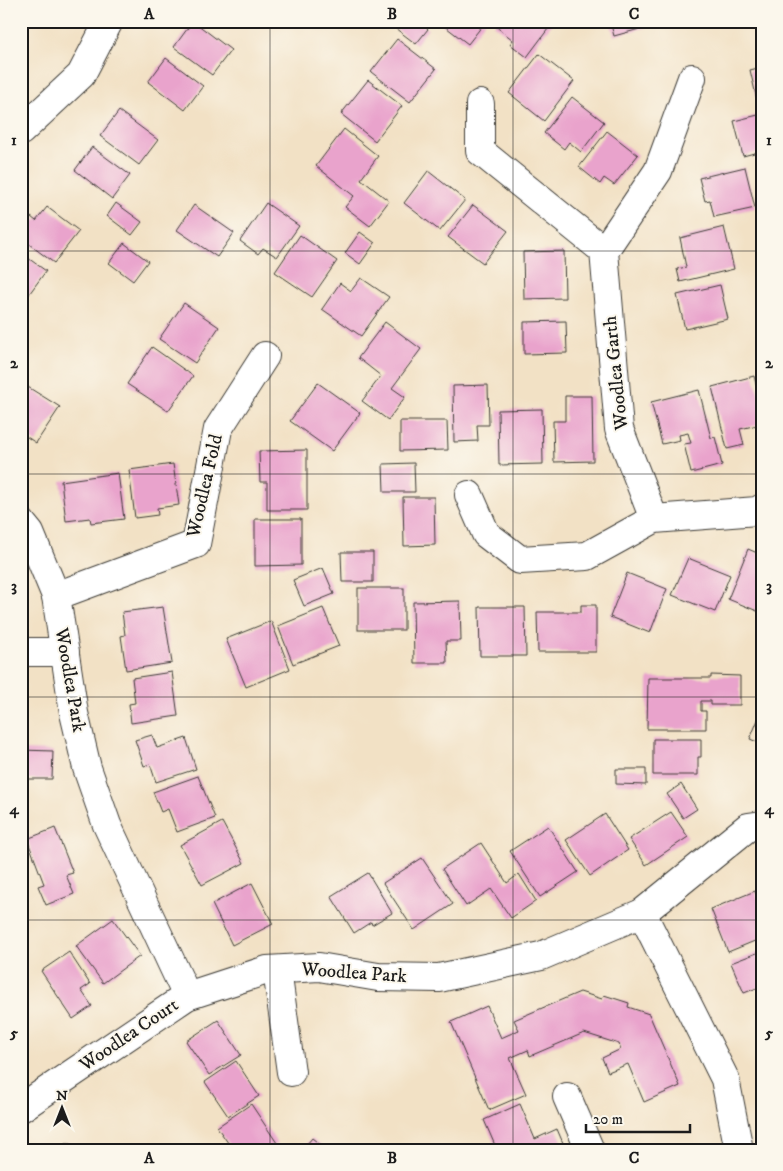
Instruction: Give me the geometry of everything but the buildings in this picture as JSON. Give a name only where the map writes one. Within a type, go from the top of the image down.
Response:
[{"type":"street","points":[[21,131],[81,76],[109,21]]},
{"type":"street","points":[[480,104],[480,151],[604,251],[658,171],[692,78]]},
{"type":"street","name":"Woodlea Garth","points":[[604,251],[619,429],[654,519]]},
{"type":"street","name":"Woodlea Fold","points":[[56,596],[196,544],[218,429],[266,356]]},
{"type":"street","points":[[469,495],[486,534],[520,560],[587,556],[654,519],[758,511],[762,508]]},
{"type":"street","name":"Woodlea Park","points":[[21,522],[30,533],[56,596],[74,713],[87,768],[107,825],[187,996],[268,970],[319,967],[378,977],[439,978],[541,956],[642,913],[748,827],[762,826]]},
{"type":"street","points":[[21,652],[65,652]]},
{"type":"street","points":[[642,913],[725,1079],[738,1150]]},
{"type":"street","points":[[277,970],[291,1072]]},
{"type":"street","name":"Woodlea Court","points":[[21,1108],[187,996]]},
{"type":"street","points":[[567,1097],[590,1150]]}]
